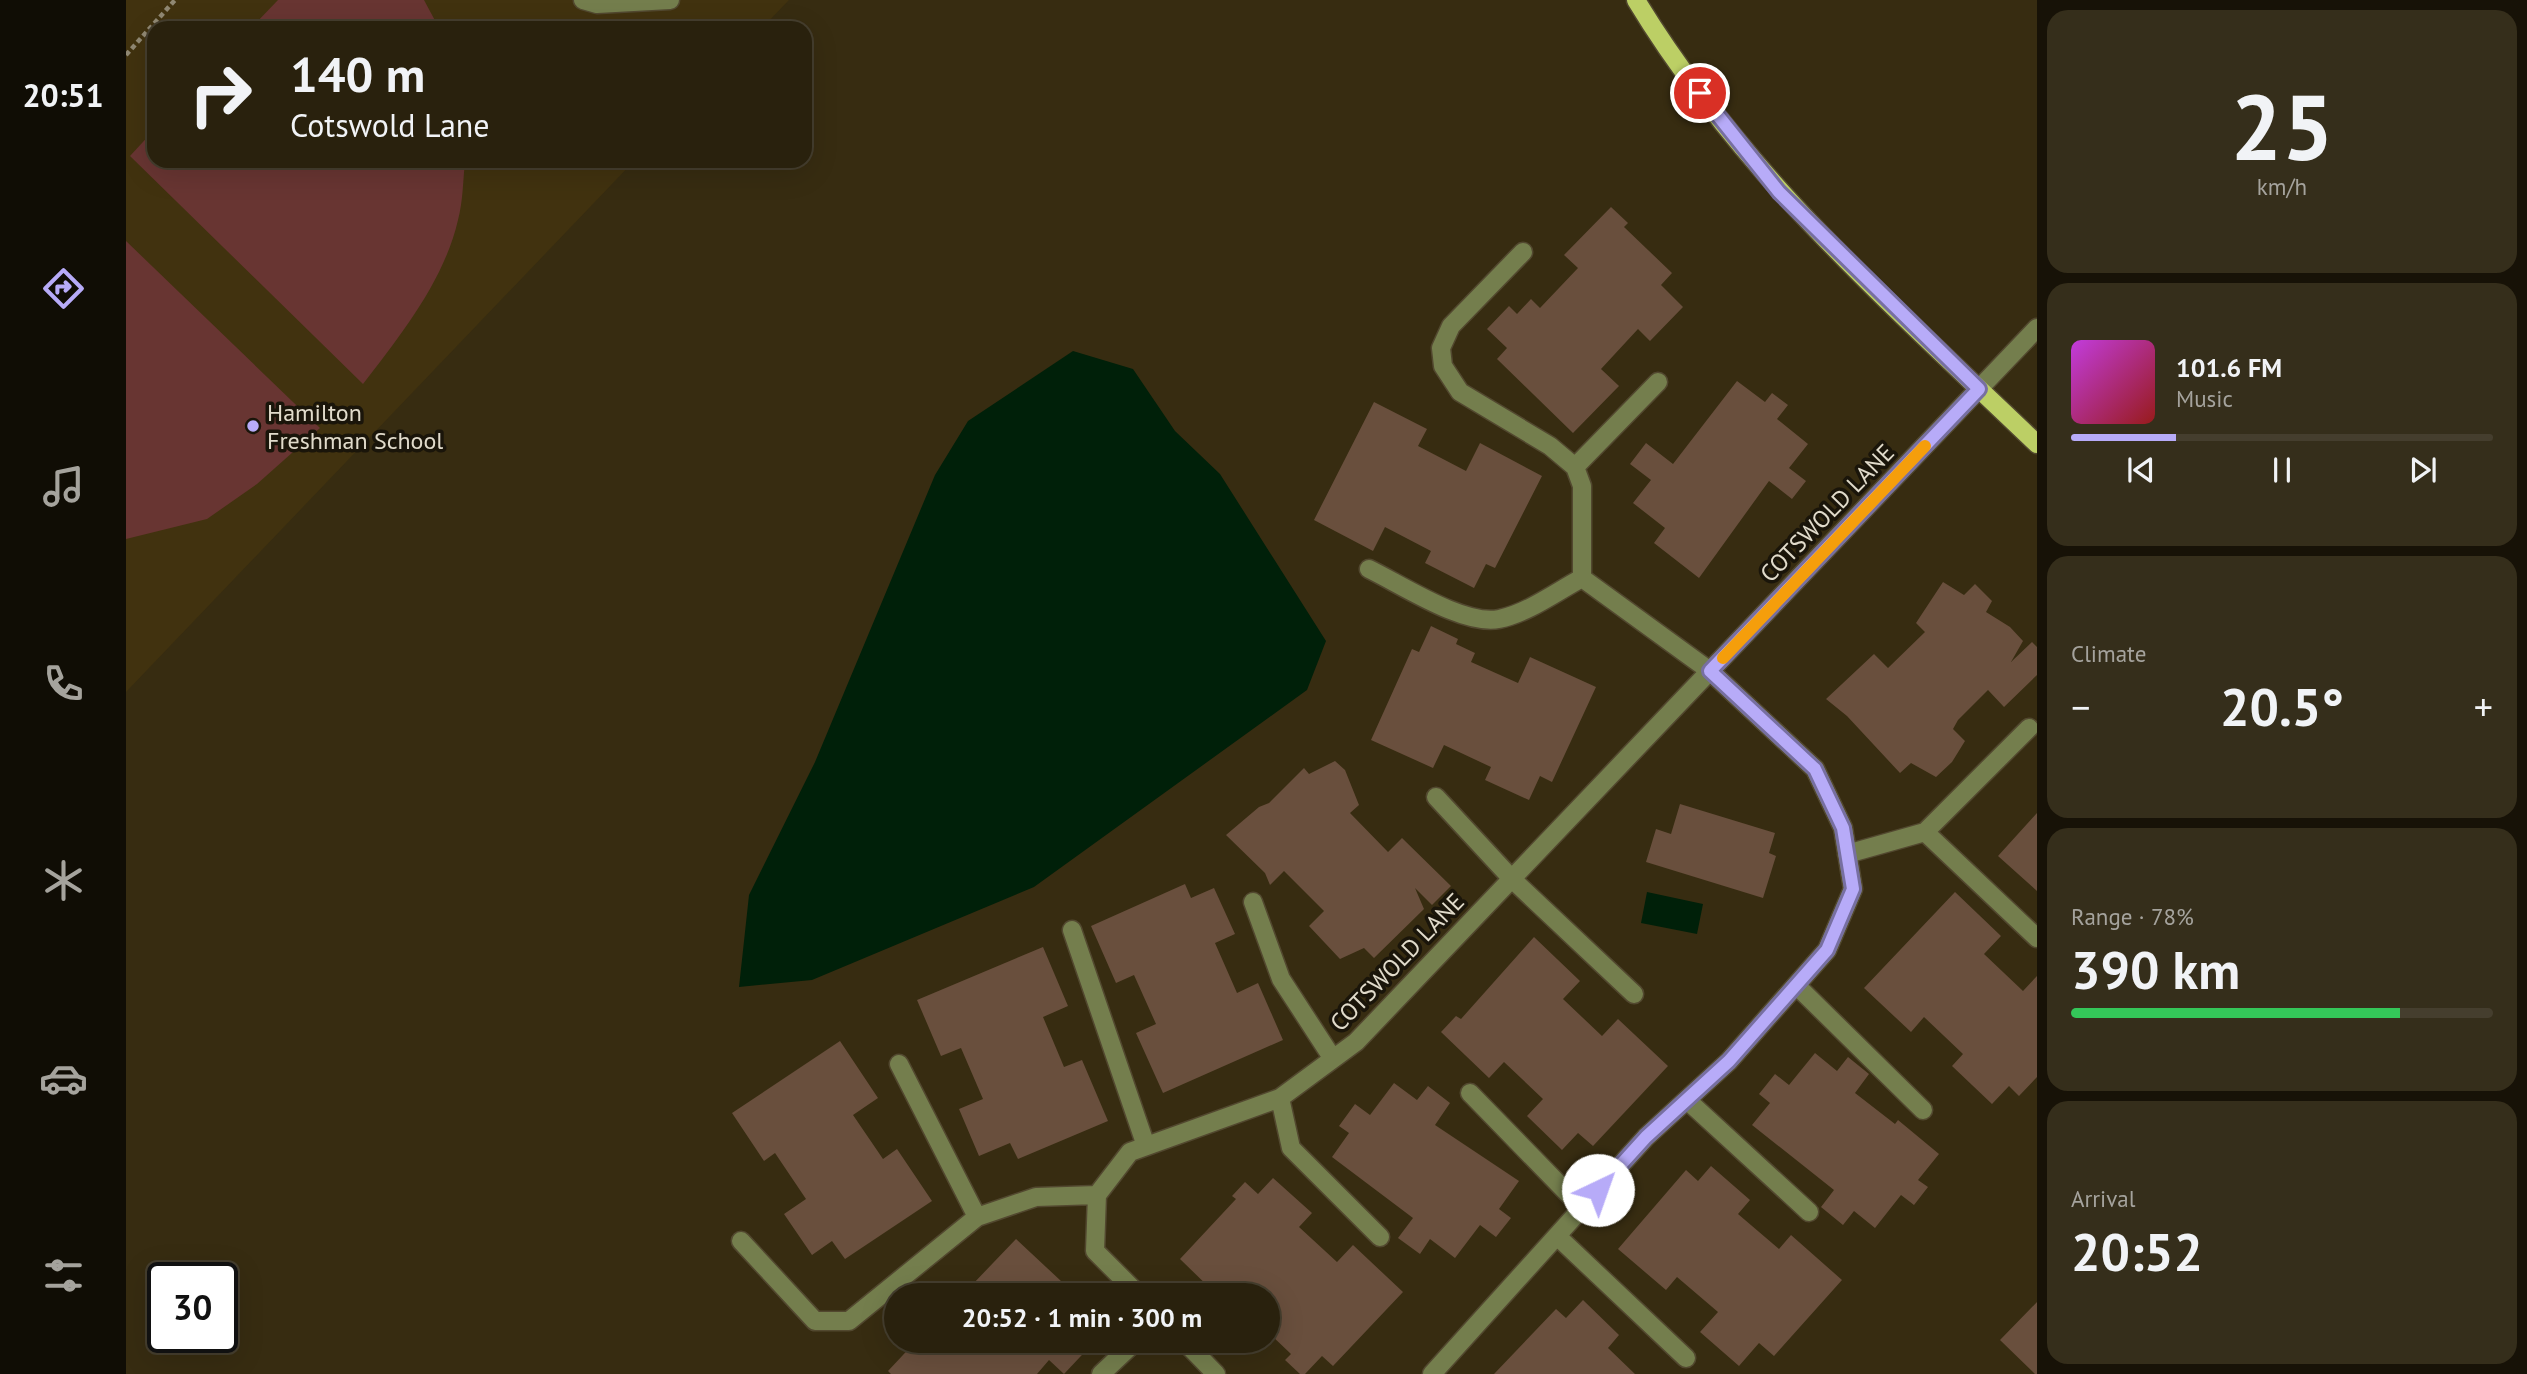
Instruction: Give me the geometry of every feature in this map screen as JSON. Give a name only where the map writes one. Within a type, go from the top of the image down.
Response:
[{"type":"main road","points":[[1636,0],[1668,53],[1779,192],[2037,444]]},
{"type":"street","points":[[583,0],[597,4],[670,0]]},
{"type":"street","points":[[1523,252],[1451,326],[1441,348],[1443,366],[1460,392],[1550,446],[1576,467],[1582,485],[1582,578]]},
{"type":"street","name":"COTSWOLD LANE","points":[[1097,1195],[1129,1152],[1280,1098],[1356,1042],[2037,328]]},
{"type":"street","points":[[1576,467],[1658,382]]},
{"type":"street","points":[[1369,569],[1474,620],[1499,619],[1524,610],[1582,578]]},
{"type":"street","points":[[1434,1373],[1646,1137],[1729,1061],[1827,950],[1853,889],[1843,828],[1815,769],[1710,671],[1582,578]]},
{"type":"street","points":[[1847,854],[1925,832],[2029,728]]},
{"type":"street","points":[[1436,797],[1512,879],[1634,993]]},
{"type":"street","points":[[1925,832],[2037,938]]},
{"type":"street","points":[[1253,902],[1282,979],[1333,1059]]},
{"type":"street","points":[[1072,930],[1146,1146]]},
{"type":"street","points":[[1796,985],[1923,1110]]},
{"type":"street","points":[[899,1064],[977,1217]]},
{"type":"street","points":[[1470,1093],[1582,1208]]},
{"type":"street","points":[[1280,1098],[1291,1148],[1380,1237]]},
{"type":"street","points":[[1687,1100],[1809,1212]]},
{"type":"street","points":[[741,1241],[815,1321],[849,1321],[977,1217],[1037,1197],[1097,1195],[1095,1251],[1127,1283]]},
{"type":"street","points":[[1557,1236],[1686,1358]]},
{"type":"street","points":[[1101,1374],[1123,1353]]},
{"type":"street","points":[[1196,1353],[1216,1374]]},
{"type":"path","points":[[156,21],[175,0]]},
{"type":"path","points":[[126,55],[147,31]]},
{"type":"shaded area","name":"Hamilton Freshman School","points":[[126,0],[789,0],[769,21],[147,21],[147,168],[627,168],[126,692]]},
{"type":"shaded area","points":[[278,0],[424,0],[435,21],[258,21]]},
{"type":"shaded area","points":[[147,138],[147,168],[464,168],[460,213],[451,243],[432,286],[363,384],[130,156]]},
{"type":"shaded area","points":[[126,241],[320,428],[257,484],[207,519],[126,539]]},
{"type":"shaded area","points":[[1073,351],[1133,369],[1175,431],[1220,474],[1326,641],[1307,690],[1034,887],[812,980],[739,987],[749,895],[815,762],[935,475],[968,421]]},
{"type":"shaded area","points":[[1647,892],[1703,904],[1697,934],[1641,923]]},
{"type":"building","points":[[1611,207],[1628,223],[1624,227],[1672,273],[1661,285],[1683,307],[1650,341],[1638,329],[1601,369],[1619,386],[1573,433],[1497,359],[1507,348],[1487,329],[1509,306],[1517,314],[1531,299],[1540,308],[1578,268],[1564,255]]},
{"type":"building","points":[[1737,381],[1765,402],[1772,393],[1788,405],[1777,419],[1808,444],[1789,468],[1806,481],[1792,499],[1769,481],[1699,578],[1654,543],[1665,528],[1633,503],[1651,480],[1630,464],[1646,443],[1673,464]]},
{"type":"building","points":[[1374,402],[1427,429],[1418,446],[1466,471],[1480,443],[1542,476],[1495,568],[1486,564],[1474,588],[1425,563],[1431,551],[1385,527],[1373,551],[1314,520]]},
{"type":"building","points":[[1943,582],[1964,595],[1975,584],[1992,601],[1986,612],[2010,627],[2023,641],[2011,662],[2032,642],[2037,647],[2037,675],[2004,707],[1988,690],[1958,720],[1953,729],[1965,741],[1952,762],[1936,777],[1911,763],[1900,773],[1847,716],[1826,699],[1874,654],[1888,668],[1925,632],[1916,623]]},
{"type":"building","points":[[1431,626],[1458,639],[1456,644],[1475,653],[1471,662],[1518,683],[1530,657],[1596,687],[1552,782],[1540,776],[1529,800],[1485,780],[1491,767],[1444,745],[1433,768],[1371,740],[1412,649],[1419,652]]},
{"type":"building","points":[[1335,761],[1345,770],[1359,805],[1350,813],[1388,852],[1402,838],[1451,886],[1432,905],[1415,888],[1424,909],[1374,958],[1364,948],[1340,959],[1309,926],[1324,911],[1284,871],[1270,885],[1265,873],[1226,835],[1259,807],[1269,803],[1304,768],[1309,774]]},
{"type":"building","points":[[1680,804],[1775,833],[1769,853],[1776,856],[1763,898],[1646,862],[1656,829],[1671,834]]},
{"type":"building","points":[[2037,813],[2037,891],[1998,856]]},
{"type":"building","points":[[1185,884],[1191,898],[1214,888],[1235,934],[1215,943],[1237,993],[1258,983],[1283,1040],[1163,1093],[1136,1033],[1156,1024],[1134,975],[1116,983],[1091,926]]},
{"type":"building","points":[[1955,892],[2001,936],[1984,954],[2023,991],[2037,976],[2037,1077],[2019,1096],[2009,1086],[1992,1104],[1952,1066],[1963,1054],[1924,1017],[1911,1032],[1864,988]]},
{"type":"building","points":[[1534,937],[1580,981],[1563,999],[1602,1036],[1618,1019],[1668,1066],[1593,1146],[1578,1133],[1562,1150],[1527,1116],[1543,1099],[1504,1062],[1489,1078],[1441,1032],[1456,1016],[1461,1019]]},
{"type":"building","points":[[1043,947],[1068,1006],[1043,1017],[1064,1067],[1082,1060],[1108,1121],[1018,1159],[1010,1143],[979,1156],[959,1109],[983,1099],[961,1048],[941,1056],[917,1000]]},
{"type":"building","points":[[840,1041],[878,1098],[853,1115],[883,1159],[897,1149],[932,1201],[845,1259],[832,1241],[812,1255],[784,1214],[806,1199],[775,1153],[764,1161],[732,1113]]},
{"type":"building","points":[[1815,1053],[1837,1071],[1848,1057],[1869,1074],[1855,1093],[1895,1124],[1898,1120],[1939,1154],[1918,1180],[1928,1187],[1914,1205],[1901,1195],[1875,1228],[1854,1211],[1843,1225],[1821,1207],[1834,1190],[1752,1125],[1770,1103],[1759,1094],[1775,1074],[1789,1085]]},
{"type":"building","points":[[1394,1083],[1417,1100],[1428,1086],[1450,1103],[1435,1125],[1519,1181],[1499,1209],[1511,1218],[1496,1237],[1480,1225],[1455,1258],[1430,1239],[1420,1254],[1398,1238],[1413,1218],[1332,1157],[1349,1133],[1339,1126],[1355,1104],[1370,1115]]},
{"type":"building","points":[[1711,1166],[1750,1200],[1738,1214],[1779,1249],[1791,1235],[1842,1280],[1774,1356],[1759,1343],[1739,1366],[1700,1332],[1718,1312],[1677,1277],[1666,1290],[1618,1249],[1686,1170],[1698,1181]]},
{"type":"building","points":[[1273,1178],[1312,1213],[1299,1227],[1337,1262],[1353,1245],[1403,1292],[1333,1366],[1322,1356],[1305,1374],[1300,1374],[1285,1360],[1291,1354],[1280,1344],[1280,1283],[1205,1283],[1180,1259],[1236,1199],[1232,1196],[1245,1182],[1258,1194]]},
{"type":"building","points":[[1016,1239],[1063,1283],[974,1283]]},
{"type":"building","points":[[1583,1300],[1619,1335],[1608,1348],[1635,1374],[1494,1374],[1556,1309],[1566,1318]]},
{"type":"building","points":[[2037,1302],[2037,1374],[2035,1374],[2000,1340]]},
{"type":"building","points":[[905,1353],[1084,1353],[1064,1374],[1049,1360],[1037,1374],[891,1374],[888,1371]]},
{"type":"slow traffic","points":[[1723,658],[1925,446]]},
{"type":"place","name":"Hamilton Freshman School","points":[[253,426]]},
{"type":"route","points":[[1598,1190],[1646,1137],[1729,1061],[1827,950],[1853,889],[1843,828],[1815,769],[1710,671],[1979,389],[1779,192],[1700,93]]}]
